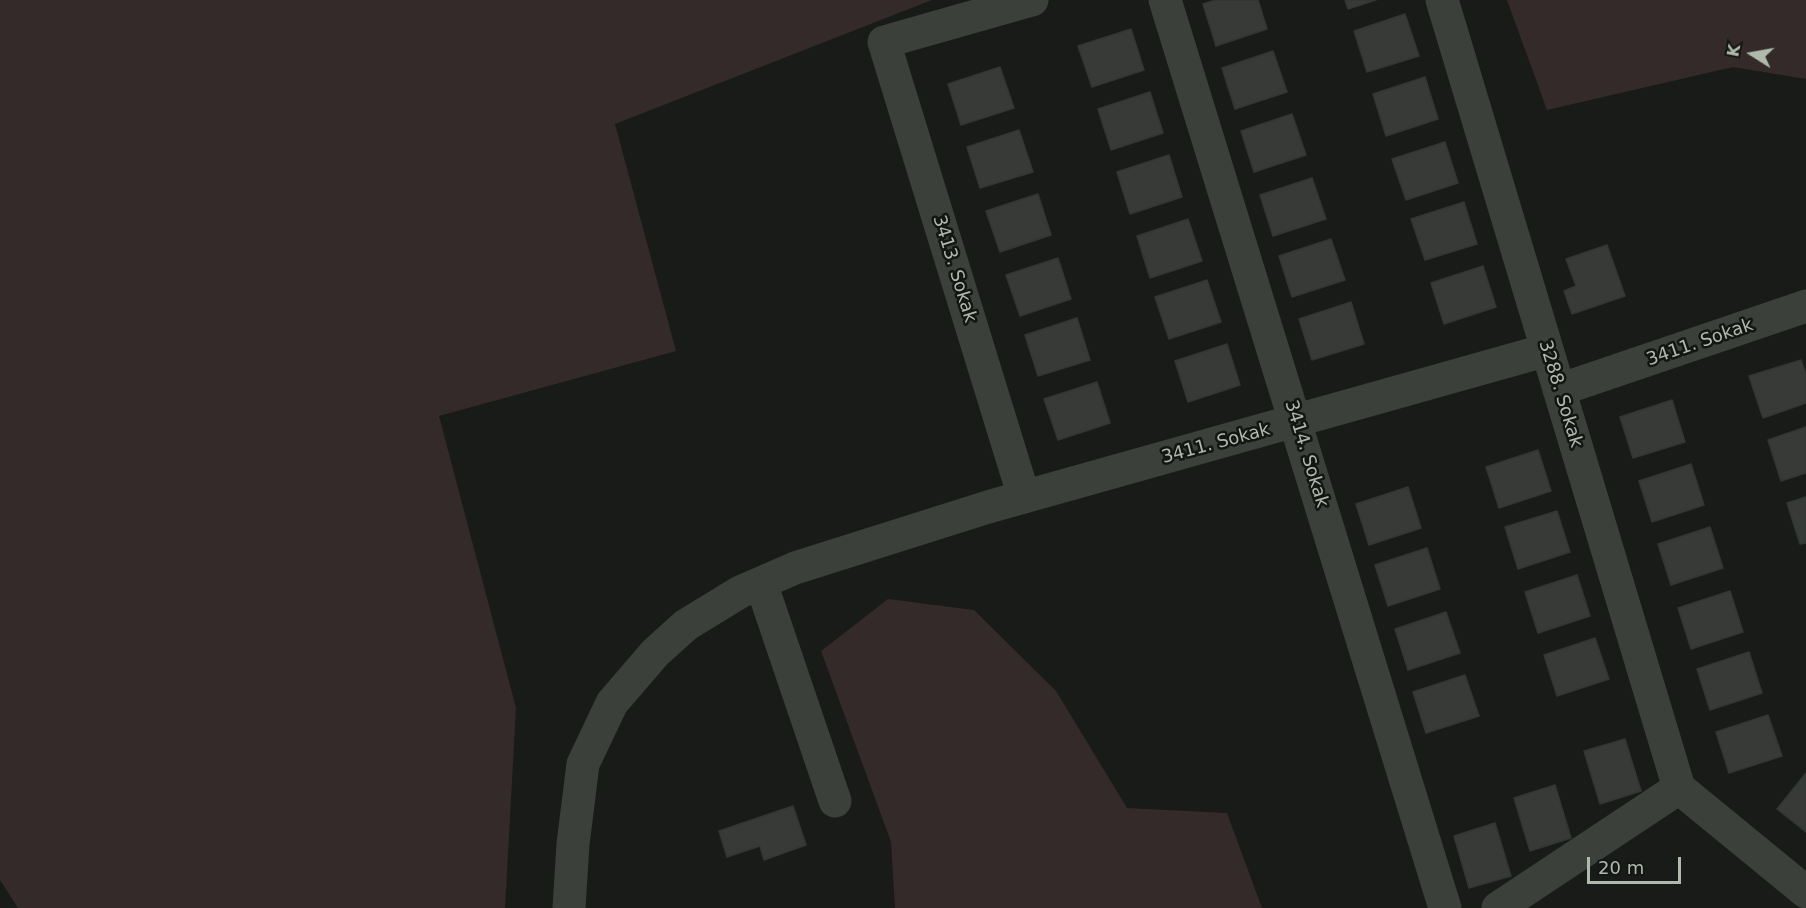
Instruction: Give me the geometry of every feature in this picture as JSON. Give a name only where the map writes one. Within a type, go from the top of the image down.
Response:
[{"type":"street","name":"3413. Sokak","points":[[1024,497],[885,42],[1032,0]]},
{"type":"street","name":"3414. Sokak","points":[[1165,0],[1445,908]]},
{"type":"street","name":"3288. Sokak","points":[[1442,0],[1679,788]]},
{"type":"street","name":"3411. Sokak","points":[[1559,390],[1806,306]]},
{"type":"street","name":"3411. Sokak","points":[[569,908],[573,844],[583,764],[612,703],[655,653],[686,625],[740,592],[795,568],[988,507],[1547,350]]},
{"type":"street","points":[[761,583],[835,801]]},
{"type":"street","points":[[1498,908],[1679,788],[1806,892]]},
{"type":"shaded area","points":[[0,0],[932,0],[615,124],[676,351],[439,416],[516,708],[505,908],[18,908],[0,880]]},
{"type":"shaded area","points":[[1507,0],[1806,0],[1806,79],[1733,67],[1547,110]]},
{"type":"shaded area","points":[[888,599],[974,610],[1056,691],[1127,808],[1227,813],[1262,908],[895,908],[891,842],[821,651]]},
{"type":"building","points":[[1216,0],[1258,0],[1267,29],[1216,46],[1203,4]]},
{"type":"building","points":[[1345,0],[1376,0],[1348,9]]},
{"type":"building","points":[[1405,14],[1419,56],[1367,72],[1354,31]]},
{"type":"building","points":[[1131,29],[1144,70],[1092,87],[1078,46]]},
{"type":"building","points":[[1273,51],[1287,92],[1235,109],[1222,68]]},
{"type":"building","points":[[1000,67],[1014,108],[961,125],[948,84]]},
{"type":"building","points":[[1425,77],[1438,119],[1386,136],[1373,94]]},
{"type":"building","points":[[1150,92],[1163,133],[1111,150],[1098,109]]},
{"type":"building","points":[[1292,114],[1306,155],[1254,172],[1241,131]]},
{"type":"building","points":[[1019,130],[1033,172],[980,188],[967,147]]},
{"type":"building","points":[[1445,142],[1458,183],[1406,200],[1392,159]]},
{"type":"building","points":[[1169,155],[1182,197],[1130,214],[1117,172]]},
{"type":"building","points":[[1312,178],[1326,219],[1273,236],[1260,195]]},
{"type":"building","points":[[1038,194],[1051,235],[1000,252],[986,211]]},
{"type":"building","points":[[1464,202],[1477,244],[1425,260],[1411,219]]},
{"type":"building","points":[[1188,219],[1202,261],[1150,278],[1137,236]]},
{"type":"building","points":[[1331,239],[1345,280],[1292,297],[1279,256]]},
{"type":"building","points":[[1607,245],[1625,296],[1572,314],[1564,291],[1576,286],[1566,259]]},
{"type":"building","points":[[1058,258],[1071,299],[1020,316],[1006,275]]},
{"type":"building","points":[[1483,266],[1496,307],[1444,324],[1431,283]]},
{"type":"building","points":[[1207,280],[1221,322],[1169,339],[1155,297]]},
{"type":"building","points":[[1351,302],[1364,344],[1312,360],[1299,319]]},
{"type":"building","points":[[1077,318],[1090,360],[1038,376],[1025,335]]},
{"type":"building","points":[[1227,344],[1240,385],[1188,402],[1175,361]]},
{"type":"building","points":[[1801,360],[1806,374],[1806,403],[1763,418],[1749,376]]},
{"type":"building","points":[[1097,382],[1110,423],[1058,440],[1044,399]]},
{"type":"building","points":[[1672,400],[1685,442],[1633,458],[1620,417]]},
{"type":"building","points":[[1806,427],[1806,473],[1781,481],[1768,440]]},
{"type":"building","points":[[1538,450],[1551,491],[1499,508],[1486,467]]},
{"type":"building","points":[[1691,464],[1704,505],[1652,522],[1639,481]]},
{"type":"building","points":[[1408,487],[1421,528],[1369,545],[1356,504]]},
{"type":"building","points":[[1806,497],[1806,543],[1800,544],[1787,503]]},
{"type":"building","points":[[1557,511],[1570,552],[1518,569],[1505,527]]},
{"type":"building","points":[[1710,527],[1723,568],[1671,585],[1658,544]]},
{"type":"building","points":[[1427,548],[1440,589],[1388,606],[1375,565]]},
{"type":"building","points":[[1577,575],[1590,616],[1538,633],[1525,592]]},
{"type":"building","points":[[1730,591],[1743,632],[1691,649],[1678,608]]},
{"type":"building","points":[[1446,612],[1460,653],[1408,670],[1395,629]]},
{"type":"building","points":[[1595,638],[1609,679],[1557,696],[1544,655]]},
{"type":"building","points":[[1749,652],[1762,693],[1710,710],[1697,669]]},
{"type":"building","points":[[1465,675],[1479,716],[1426,733],[1413,692]]},
{"type":"building","points":[[1768,715],[1782,756],[1729,773],[1716,732]]},
{"type":"building","points":[[1625,739],[1641,791],[1600,804],[1584,751]]},
{"type":"building","points":[[1806,773],[1806,832],[1777,809]]},
{"type":"building","points":[[1555,785],[1571,838],[1530,851],[1514,798]]},
{"type":"building","points":[[793,806],[806,845],[764,860],[760,846],[727,857],[719,831]]},
{"type":"building","points":[[1495,823],[1511,876],[1469,888],[1454,836]]}]
